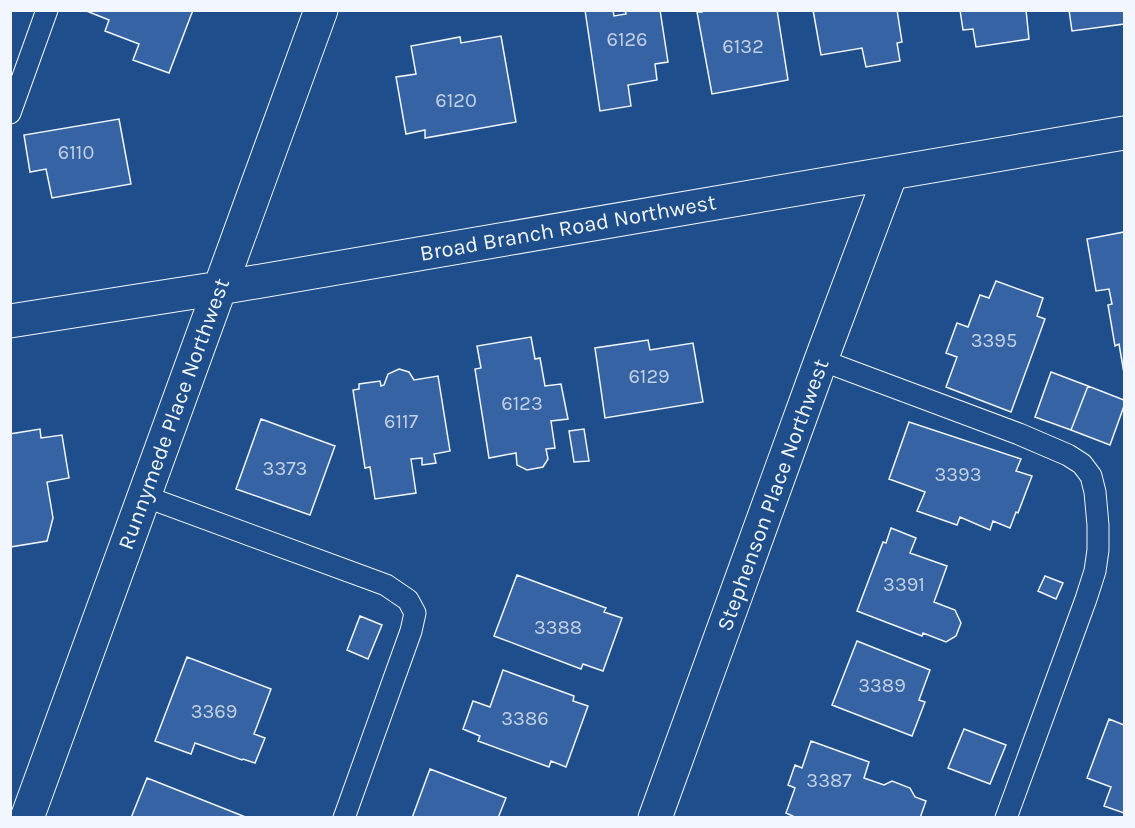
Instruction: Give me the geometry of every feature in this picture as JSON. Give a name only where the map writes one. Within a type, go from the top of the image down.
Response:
[{"type":"street","name":"Runnymede Place Northwest","points":[[27,818],[321,10]]},
{"type":"street","name":"Broad Branch Road Northwest","points":[[10,321],[220,288],[1125,133]]},
{"type":"street","name":"Stephenson Place Northwest","points":[[655,818],[891,173]]},
{"type":"lane","points":[[10,113],[47,10]]},
{"type":"lane","points":[[822,360],[1039,442],[1082,464],[1091,476],[1098,525],[1095,571],[1006,818]]},
{"type":"lane","points":[[144,496],[386,585],[408,600],[415,613],[411,631],[344,818]]},
{"type":"building","points":[[84,10],[193,10],[169,73],[133,60],[139,44],[105,31],[109,20]]},
{"type":"building","points":[[585,10],[613,10],[614,16],[626,14],[625,10],[660,10],[668,62],[655,64],[657,80],[628,85],[631,106],[600,111]]},
{"type":"building","points":[[702,10],[777,10],[788,80],[712,94],[697,12],[702,12]]},
{"type":"building","points":[[813,10],[897,10],[902,42],[897,43],[900,61],[866,67],[862,48],[821,55]]},
{"type":"building","points":[[960,10],[1026,10],[1029,39],[976,47],[973,29],[963,30]]},
{"type":"building","points":[[1069,10],[1124,10],[1124,24],[1072,31]]},
{"type":"building","points":[[501,36],[516,122],[425,138],[425,130],[406,134],[396,77],[416,74],[411,46],[460,37],[461,43]]},
{"type":"building","points":[[119,119],[131,184],[52,198],[46,169],[30,172],[24,135]]},
{"type":"building","points":[[1124,232],[1124,373],[1119,344],[1115,346],[1108,305],[1112,304],[1109,289],[1096,291],[1087,239]]},
{"type":"building","points":[[996,281],[1043,298],[1037,316],[1045,319],[1011,412],[946,387],[957,357],[946,353],[957,323],[968,327],[980,295],[989,298]]},
{"type":"building","points":[[531,337],[535,359],[540,358],[545,386],[561,384],[568,419],[551,421],[555,448],[546,449],[548,459],[543,467],[527,470],[517,465],[516,453],[489,458],[475,369],[481,368],[477,346]]},
{"type":"building","points":[[648,340],[650,350],[693,343],[703,402],[605,418],[595,348]]},
{"type":"building","points":[[399,369],[409,372],[414,380],[438,376],[450,451],[434,454],[436,463],[422,465],[422,458],[411,459],[416,493],[375,499],[370,467],[365,468],[353,390],[359,389],[359,384],[380,381],[381,386],[384,385],[388,374]]},
{"type":"building","points":[[1051,372],[1088,386],[1071,430],[1035,417]]},
{"type":"building","points":[[1088,386],[1124,400],[1110,445],[1071,430]]},
{"type":"building","points":[[261,419],[335,446],[310,515],[236,489]]},
{"type":"building","points":[[909,422],[1021,459],[1016,471],[1032,476],[1010,528],[993,521],[990,530],[960,517],[957,525],[917,511],[925,492],[889,479]]},
{"type":"building","points":[[40,429],[41,438],[62,435],[69,478],[47,482],[53,518],[47,541],[10,547],[10,434]]},
{"type":"building","points":[[584,429],[589,461],[574,462],[569,431]]},
{"type":"building","points":[[891,528],[916,538],[910,553],[947,566],[934,602],[955,610],[961,623],[956,636],[946,642],[923,633],[922,636],[857,611],[883,542],[886,543]]},
{"type":"building","points":[[517,575],[606,608],[604,612],[622,618],[603,671],[583,664],[581,669],[494,636]]},
{"type":"building","points":[[1045,576],[1063,583],[1056,599],[1038,591]]},
{"type":"building","points":[[360,616],[382,625],[368,659],[347,650]]},
{"type":"building","points":[[857,641],[930,670],[919,700],[925,702],[912,736],[832,705]]},
{"type":"building","points":[[187,657],[271,689],[254,734],[265,738],[255,763],[195,743],[191,754],[155,741]]},
{"type":"building","points":[[503,670],[574,696],[573,701],[588,706],[566,767],[551,761],[549,767],[478,741],[480,736],[463,729],[473,701],[490,707]]},
{"type":"building","points":[[1109,719],[1124,725],[1124,813],[1104,806],[1111,787],[1087,778]]},
{"type":"building","points":[[964,729],[1006,745],[990,784],[948,768]]},
{"type":"building","points":[[811,741],[869,762],[864,778],[884,785],[892,781],[910,788],[915,797],[926,801],[920,818],[797,818],[786,813],[795,788],[788,785],[795,765],[802,768]]},
{"type":"building","points":[[430,769],[506,798],[498,818],[412,818]]},
{"type":"building","points":[[147,778],[248,818],[131,818]]}]
